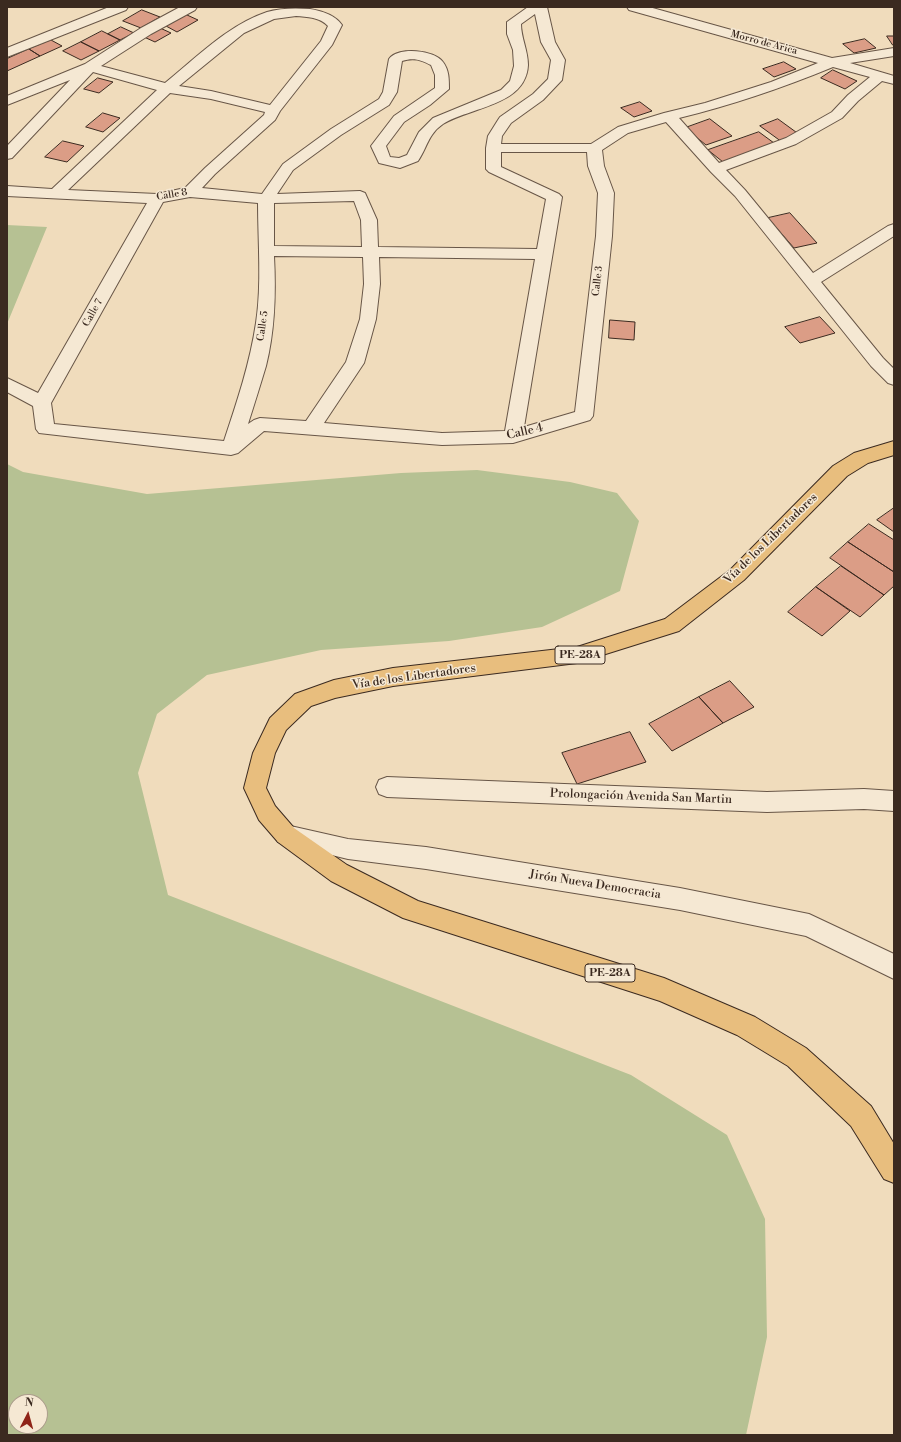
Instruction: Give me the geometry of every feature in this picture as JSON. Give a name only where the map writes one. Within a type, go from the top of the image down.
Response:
[{"type":"highway","name":"Vía de los Libertadores","points":[[894,448],[861,458],[840,471],[737,575],[672,625],[577,655],[392,677],[334,689],[303,700],[278,724],[264,753],[255,788],[267,813],[286,834],[340,873],[412,910],[664,990],[746,1026],[798,1057],[861,1116],[894,1169]]},
{"type":"street","points":[[7,53],[121,7]]},
{"type":"street","points":[[7,101],[90,67],[146,31],[190,7]]},
{"type":"street","points":[[266,199],[288,167],[336,132],[384,102],[390,92],[396,58],[405,55],[419,54],[437,63],[442,75],[442,89],[399,119],[378,146],[384,160],[400,163],[413,158],[424,135],[438,121],[506,93],[517,82],[521,66],[520,50],[514,34],[514,22],[537,7]]},
{"type":"street","points":[[513,437],[554,198],[494,169],[493,148],[495,136],[505,120],[538,96],[555,80],[558,60],[548,42],[540,7]]},
{"type":"street","name":"Morro de Arica","points":[[634,7],[887,78]]},
{"type":"street","points":[[55,194],[167,88],[216,48],[245,27],[271,15],[320,10],[335,25],[328,42],[273,110],[270,118],[210,171],[190,192]]},
{"type":"street","points":[[493,148],[594,148],[623,130],[669,116],[710,106],[776,85],[833,62],[894,52]]},
{"type":"street","points":[[90,67],[167,88],[211,95],[273,110]]},
{"type":"street","points":[[7,155],[90,67]]},
{"type":"street","points":[[716,169],[791,141],[837,115],[853,98],[887,78]]},
{"type":"street","points":[[669,116],[716,169],[740,193],[877,362],[894,379]]},
{"type":"street","name":"Calle 3","points":[[584,416],[604,236],[606,193],[596,166],[594,148]]},
{"type":"street","name":"Calle 8","points":[[7,191],[157,199],[190,192],[266,199],[360,196],[370,220],[370,252]]},
{"type":"street","name":"Calle 7","points":[[42,403],[157,199]]},
{"type":"street","name":"Calle 5","points":[[231,448],[257,365],[265,321],[267,281],[266,199]]},
{"type":"street","points":[[812,281],[894,229]]},
{"type":"street","points":[[266,251],[545,254]]},
{"type":"street","points":[[311,428],[355,363],[368,319],[372,284],[370,252]]},
{"type":"street","points":[[7,384],[42,403],[46,429],[231,448]]},
{"type":"street","name":"Calle 4","points":[[231,448],[260,424],[442,439],[513,437],[584,416]]},
{"type":"street","name":"Prolongación Avenida San Martin","points":[[387,787],[767,802],[864,799],[894,801]]},
{"type":"street","name":"Jirón Nueva Democracia","points":[[286,834],[348,849],[426,858],[680,898],[809,925],[894,967]]},
{"type":"green space","points":[[7,225],[47,227],[7,324]]},
{"type":"green space","points":[[7,464],[23,472],[147,494],[401,473],[477,470],[570,482],[617,493],[639,521],[620,591],[542,627],[449,641],[321,650],[207,675],[157,714],[138,773],[168,895],[631,1075],[727,1135],[765,1219],[767,1337],[746,1435],[7,1435]]},
{"type":"building","points":[[142,10],[160,17],[141,28],[123,21]]},
{"type":"building","points":[[187,15],[198,20],[177,32],[166,26]]},
{"type":"building","points":[[121,27],[134,33],[120,40],[108,34]]},
{"type":"building","points":[[160,28],[171,33],[155,42],[144,37]]},
{"type":"building","points":[[102,31],[120,40],[99,51],[81,42]]},
{"type":"building","points":[[887,36],[894,36],[894,45],[893,45]]},
{"type":"building","points":[[865,39],[876,48],[854,53],[843,44]]},
{"type":"building","points":[[51,40],[62,46],[40,56],[29,49]]},
{"type":"building","points":[[81,42],[99,51],[81,60],[63,51]]},
{"type":"building","points":[[29,49],[40,56],[7,71],[7,59]]},
{"type":"building","points":[[784,62],[796,69],[774,77],[763,69]]},
{"type":"building","points":[[833,70],[857,81],[845,89],[821,78]]},
{"type":"building","points":[[98,78],[113,82],[99,93],[84,89]]},
{"type":"building","points":[[640,102],[652,111],[634,117],[621,108]]},
{"type":"building","points":[[103,113],[120,118],[103,132],[86,127]]},
{"type":"building","points":[[710,119],[732,136],[706,145],[685,128]]},
{"type":"building","points":[[778,119],[800,135],[782,142],[760,126]]},
{"type":"building","points":[[759,132],[774,143],[723,162],[708,150]]},
{"type":"building","points":[[63,141],[84,146],[67,162],[45,157]]},
{"type":"building","points":[[790,213],[817,243],[794,248],[768,218]]},
{"type":"building","points":[[820,317],[835,333],[800,343],[785,327]]},
{"type":"building","points":[[610,320],[635,322],[634,340],[609,338]]},
{"type":"building","points":[[894,508],[894,532],[877,520]]},
{"type":"building","points":[[869,524],[894,540],[894,572],[848,542]]},
{"type":"building","points":[[848,542],[894,572],[894,586],[884,595],[830,558]]},
{"type":"building","points":[[841,566],[884,595],[860,617],[816,587]]},
{"type":"building","points":[[816,587],[850,611],[822,636],[788,612]]},
{"type":"building","points":[[730,681],[754,707],[723,723],[699,697]]},
{"type":"building","points":[[699,697],[723,723],[672,751],[649,724]]},
{"type":"building","points":[[630,732],[646,762],[577,784],[562,753]]}]
